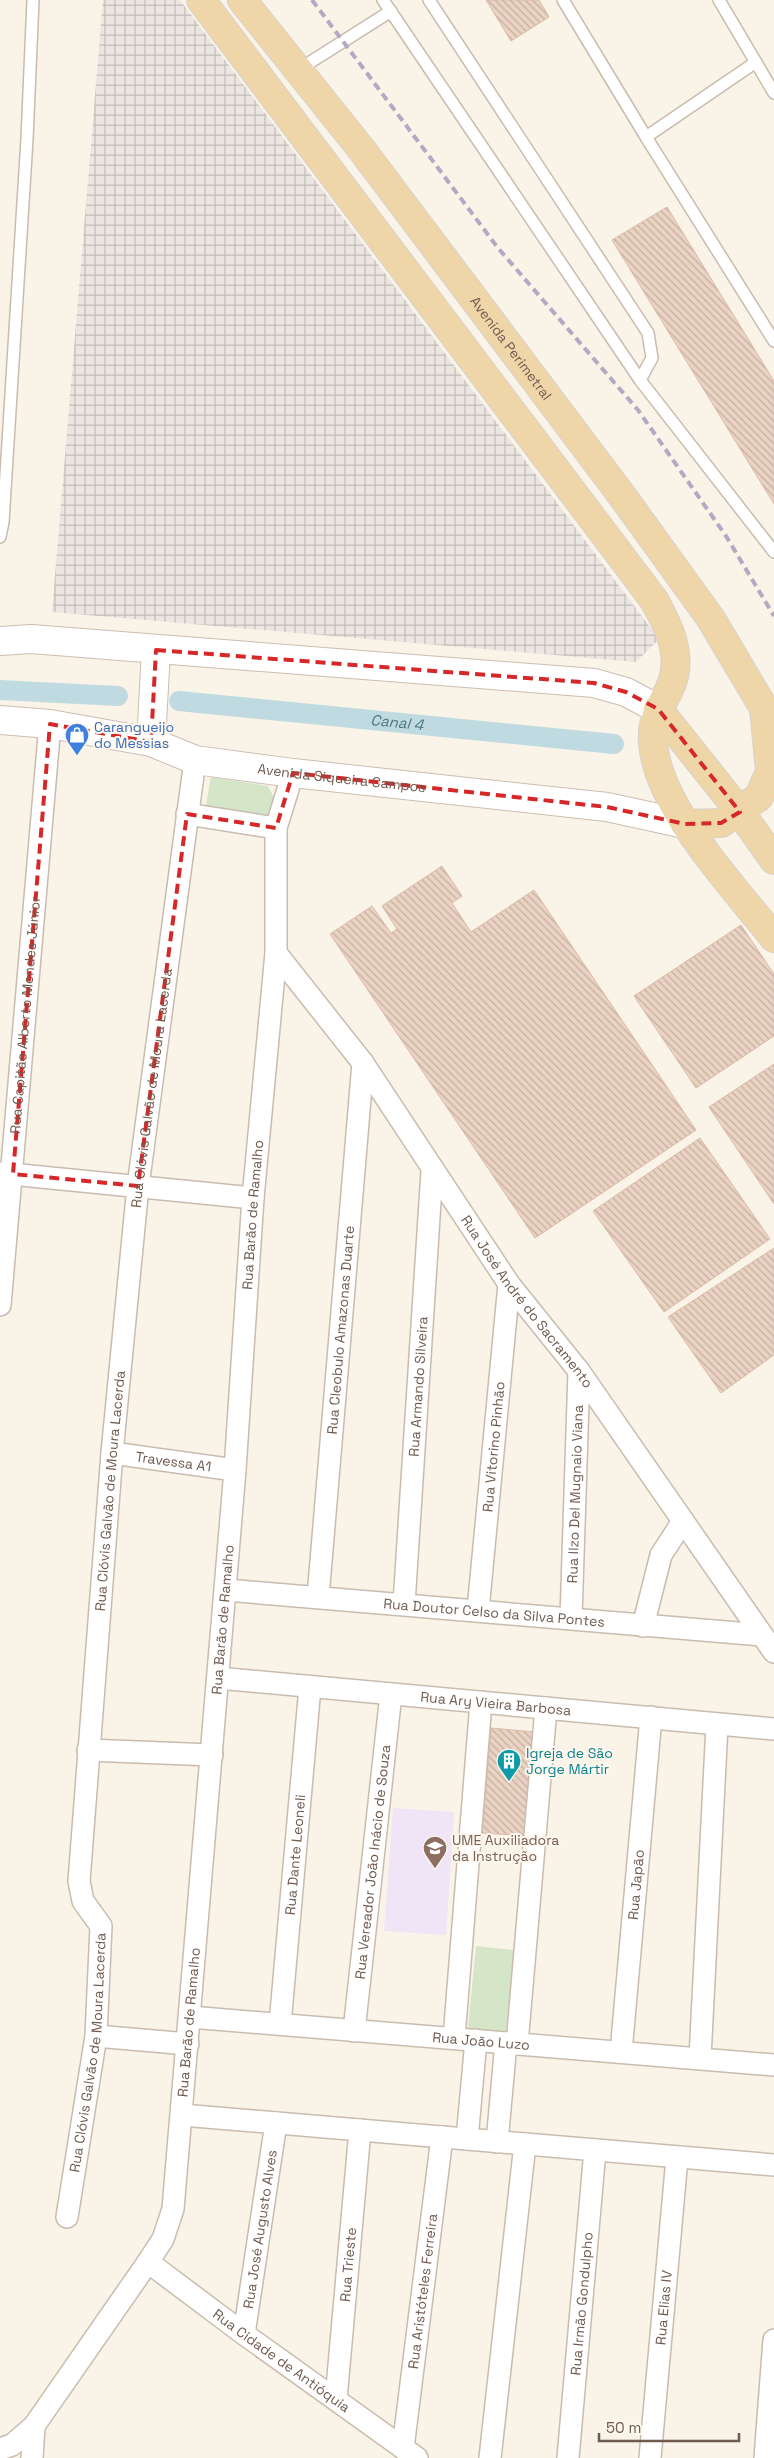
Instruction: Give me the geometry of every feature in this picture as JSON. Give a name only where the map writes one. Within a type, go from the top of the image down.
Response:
[{"type":"main road","points":[[201,0],[654,600],[672,632],[676,662],[670,687],[654,720],[655,758],[667,792],[685,824],[774,938]]},
{"type":"main road","name":"Avenida Perimetral","points":[[242,0],[368,158],[623,497],[711,619],[769,716]]},
{"type":"main road","points":[[0,632],[31,640],[156,659],[594,683],[626,692],[658,709],[740,812],[774,860]]},
{"type":"main road","points":[[0,641],[31,640]]},
{"type":"main road","points":[[152,735],[156,659]]},
{"type":"main road","points":[[685,824],[722,823],[759,797],[770,771],[769,716]]},
{"type":"main road","name":"Avenida Siqueira Campos","points":[[0,720],[152,735],[195,760],[293,773],[607,807],[685,824]]},
{"type":"street","name":"Rua Capitão Alberto Mendes Júnior","points":[[0,1305],[6,1174],[50,724]]},
{"type":"street","name":"Rua Clóvis Galvão de Moura Lacerda","points":[[67,2217],[96,2036],[101,1926],[83,1900],[79,1881],[112,1453],[138,1186],[195,760]]},
{"type":"street","name":"Rua Barão de Ramalho","points":[[0,2449],[12,2445],[34,2426],[163,2239],[173,2209],[226,1590],[253,1198],[276,953],[276,828],[293,773]]},
{"type":"street","points":[[187,814],[276,828]]},
{"type":"street","name":"Rua José André do Sacramento","points":[[276,953],[363,1063],[432,1171],[509,1284],[579,1371],[774,1652]]},
{"type":"street","name":"Rua Cleobulo Amazonas Duarte","points":[[318,1597],[363,1063]]},
{"type":"street","name":"Rua Armando Silveira","points":[[404,1604],[432,1171]]},
{"type":"street","points":[[6,1174],[253,1198]]},
{"type":"street","name":"Rua Vitorino Pinhão","points":[[478,1610],[509,1284]]},
{"type":"street","name":"Rua Ilzo Del Mugnaio Viana","points":[[571,1618],[579,1371]]},
{"type":"street","name":"Travessa A1","points":[[112,1453],[235,1470]]},
{"type":"street","points":[[643,1626],[661,1556],[683,1521]]},
{"type":"street","name":"Rua Doutor Celso da Silva Pontes","points":[[226,1590],[571,1618],[643,1626],[762,1634]]},
{"type":"street","name":"Rua Ary Vieira Barbosa","points":[[218,1678],[774,1729]]},
{"type":"street","name":"Rua Dante Leoneli","points":[[280,2024],[310,1687]]},
{"type":"street","name":"Rua Vereador João Inácio de Souza","points":[[354,2031],[391,1694]]},
{"type":"street","points":[[454,2038],[481,1702]]},
{"type":"street","points":[[497,2142],[512,2043],[546,1708]]},
{"type":"street","name":"Rua Japão","points":[[621,2052],[651,1717]]},
{"type":"street","points":[[700,2058],[717,1725]]},
{"type":"street","points":[[88,1750],[212,1755]]},
{"type":"street","name":"Rua João Luzo","points":[[190,2016],[774,2065]]},
{"type":"street","points":[[96,2036],[188,2044]]},
{"type":"street","points":[[467,2139],[476,2040]]},
{"type":"street","points":[[182,2115],[774,2165]]},
{"type":"street","name":"Rua José Augusto Alves","points":[[244,2334],[276,2123]]},
{"type":"street","name":"Rua Trieste","points":[[336,2399],[360,2130]]},
{"type":"street","name":"Rua Aristóteles Ferreira","points":[[410,2453],[442,2137]]},
{"type":"street","points":[[490,2458],[524,2144]]},
{"type":"street","name":"Rua Irmão Gondulpho","points":[[568,2458],[595,2150]]},
{"type":"street","name":"Rua Elias IV","points":[[650,2458],[677,2158]]},
{"type":"street","name":"Rua Cidade de Antióquia","points":[[148,2262],[244,2334],[410,2453]]},
{"type":"street","points":[[765,2458],[774,2340]]},
{"type":"street","points":[[32,2458],[34,2426]]},
{"type":"lane","points":[[0,537],[3,522],[27,139],[33,0]]},
{"type":"lane","points":[[384,0],[640,380],[774,552]]},
{"type":"lane","points":[[429,0],[648,333],[652,358],[640,380]]},
{"type":"lane","points":[[563,0],[774,342]]},
{"type":"lane","points":[[719,0],[774,93]]},
{"type":"lane","points":[[298,70],[391,11]]},
{"type":"lane","points":[[646,136],[756,62]]},
{"type":"highlighted area","points":[[156,650],[594,683],[626,692],[658,709],[740,812],[721,823],[685,824],[607,807],[293,773],[276,828],[187,814],[138,1186],[13,1174],[50,724],[151,742]]},
{"type":"shaded area","points":[[103,0],[180,0],[659,639],[636,662],[52,612]]},
{"type":"shaded area","name":"UME Auxiliadora da Instrução","points":[[393,1808],[454,1812],[446,1935],[384,1931]]},
{"type":"green space","points":[[211,777],[268,786],[277,804],[272,817],[205,810]]},
{"type":"green space","points":[[476,1946],[522,1951],[516,2034],[468,2029]]},
{"type":"building","points":[[486,0],[539,0],[549,17],[511,41]]},
{"type":"building","points":[[667,207],[774,381],[774,504],[612,240]]},
{"type":"building","points":[[442,866],[462,896],[452,903],[471,932],[534,890],[696,1130],[535,1238],[330,934],[372,906],[391,933],[397,929],[382,906]]},
{"type":"building","points":[[741,925],[774,974],[774,1036],[696,1088],[634,996]]},
{"type":"building","points":[[774,1064],[774,1204],[709,1107]]},
{"type":"building","points":[[700,1138],[770,1239],[664,1312],[593,1211]]},
{"type":"building","points":[[774,1248],[774,1355],[721,1393],[668,1317]]},
{"type":"building","name":"Igreja de São Jorge Mártir","points":[[491,1728],[535,1732],[529,1836],[482,1833]]},
{"type":"waterway","name":"Canal 4","points":[[0,690],[118,696]]},
{"type":"waterway","name":"Canal 4","points":[[179,701],[614,744]]},
{"type":"railway","points":[[312,0],[498,248],[638,410],[726,536],[774,616]]},
{"type":"place","name":"Carangueijo do Messias","points":[[77,756]]},
{"type":"place","name":"Igreja de São Jorge Mártir","points":[[509,1782]]},
{"type":"place","name":"UME Auxiliadora da Instrução","points":[[435,1869]]}]
